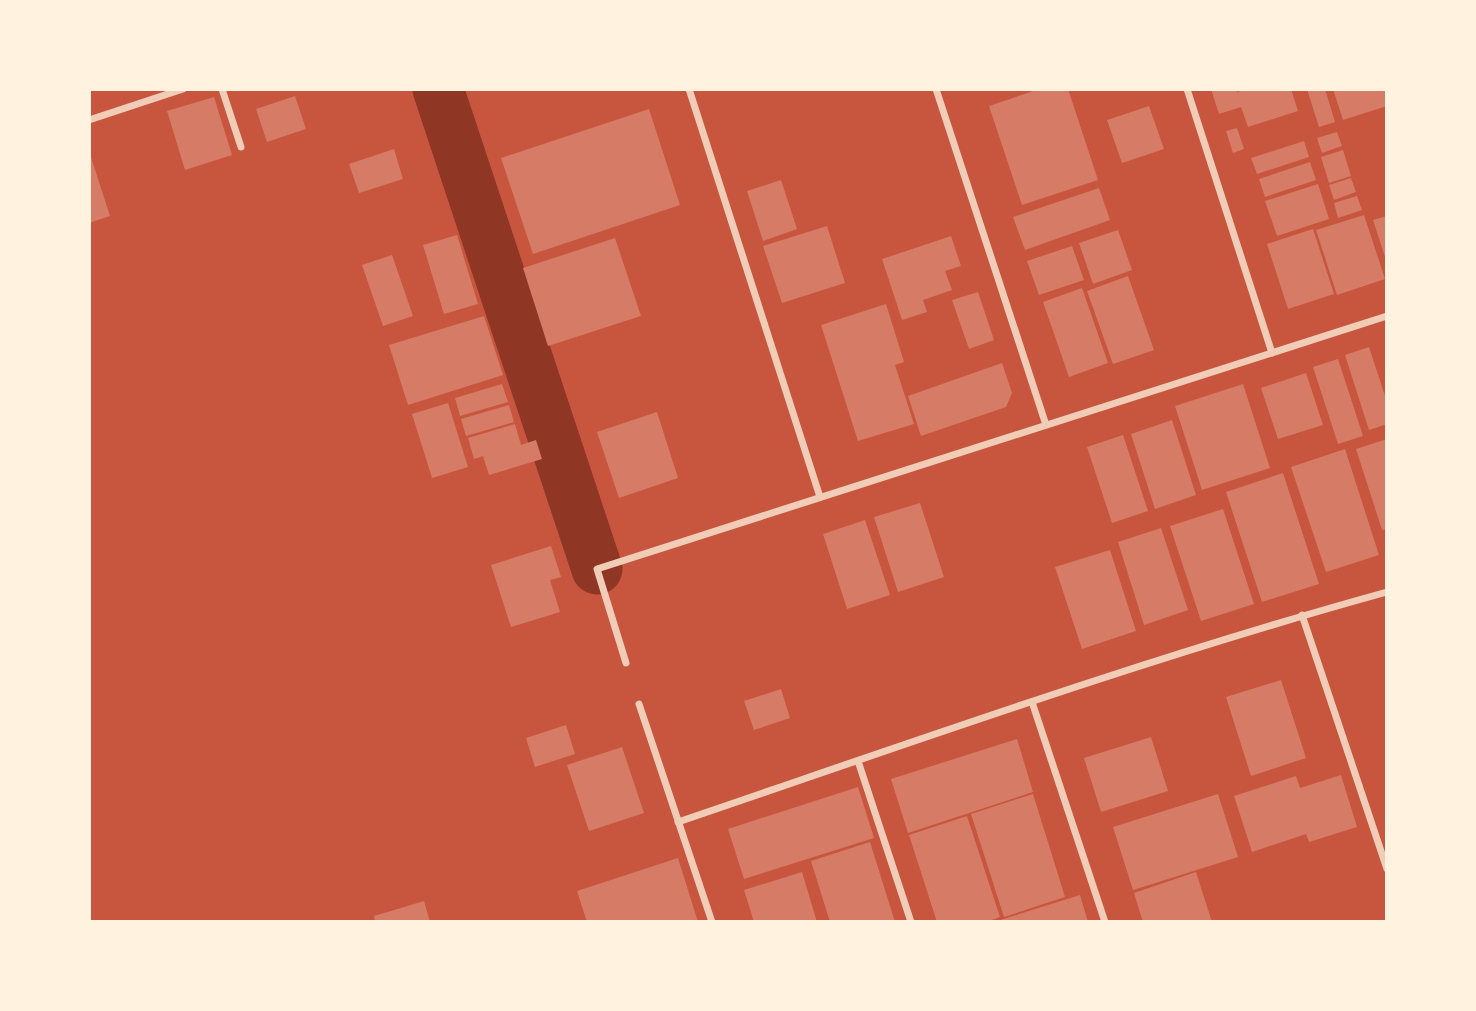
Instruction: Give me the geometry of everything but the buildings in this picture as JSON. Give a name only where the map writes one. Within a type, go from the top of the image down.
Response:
[{"type":"street","points":[[89,120],[183,89]]},
{"type":"street","points":[[222,89],[241,147]]},
{"type":"street","points":[[689,89],[820,497]]},
{"type":"street","points":[[936,89],[1046,425]]},
{"type":"street","points":[[1187,89],[1272,353]]},
{"type":"street","points":[[626,663],[597,569],[1387,316]]},
{"type":"street","points":[[678,822],[1032,702],[1302,615],[1387,592]]},
{"type":"street","points":[[1302,615],[1387,869]]},
{"type":"street","points":[[1032,702],[1105,922]]},
{"type":"street","points":[[639,704],[712,922]]},
{"type":"street","points":[[858,761],[911,922]]},
{"type":"waterway","points":[[438,89],[597,569]]}]
